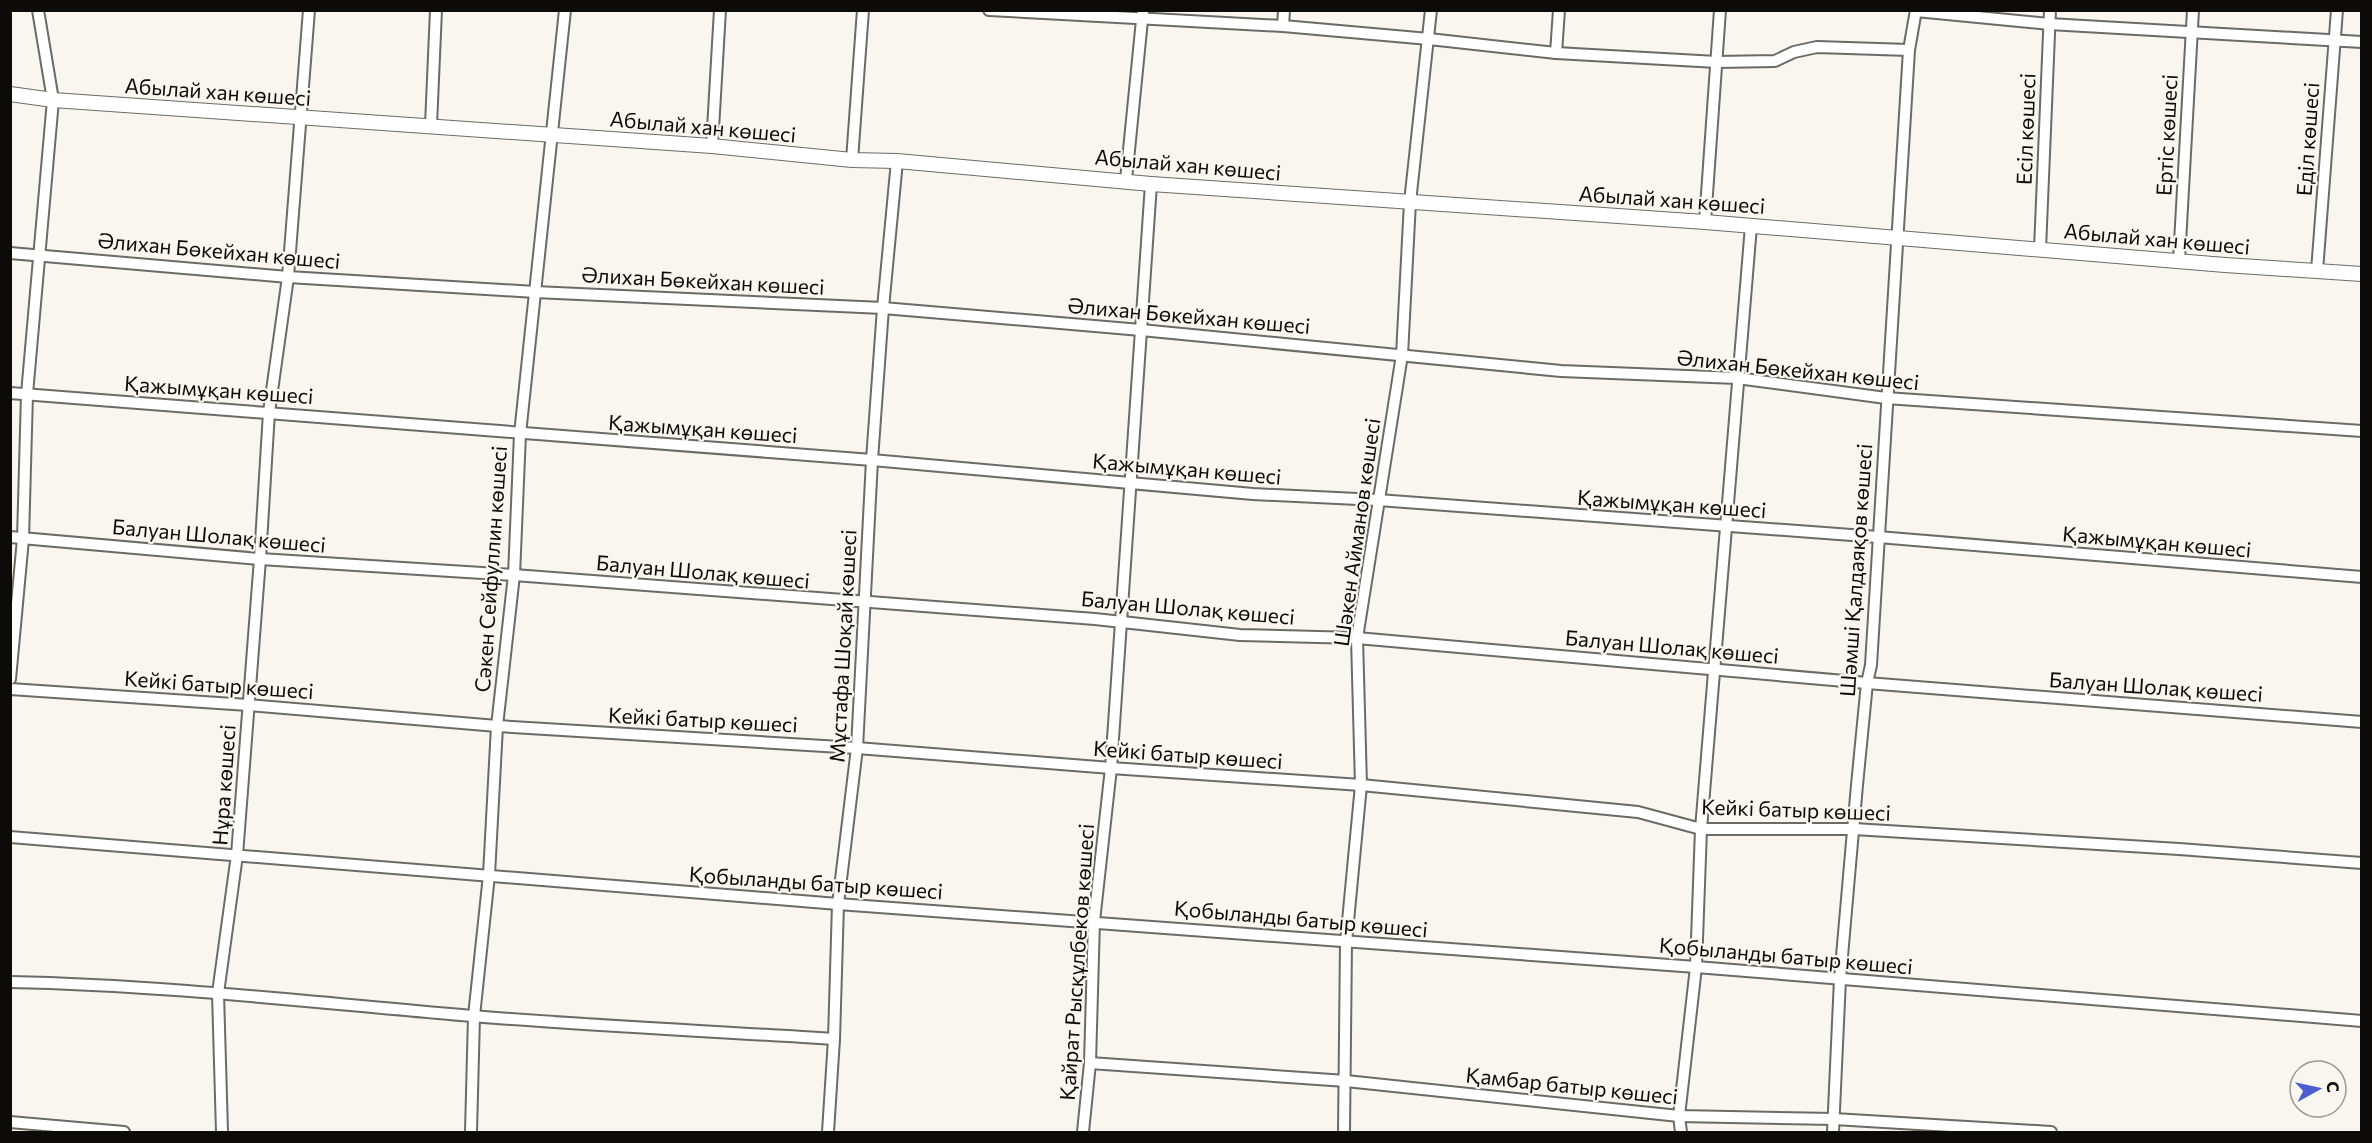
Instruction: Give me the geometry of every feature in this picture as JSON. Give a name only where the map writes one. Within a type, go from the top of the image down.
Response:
[{"type":"street","points":[[10,679],[23,538],[27,394],[53,100],[38,10]]},
{"type":"street","name":"Нұра көшесі","points":[[222,1132],[218,993],[237,855],[261,559],[269,412],[288,276],[309,10]]},
{"type":"street","points":[[431,125],[436,10]]},
{"type":"street","name":"Сәкен Сейфуллин көшесі","points":[[471,1132],[474,1016],[489,875],[497,726],[514,575],[520,434],[565,10]]},
{"type":"street","points":[[712,146],[720,10]]},
{"type":"street","points":[[852,160],[863,10]]},
{"type":"street","points":[[989,10],[1143,15],[1556,52],[1717,62],[1775,61],[1794,52],[1817,47],[1909,50]]},
{"type":"street","points":[[1283,26],[1284,10]]},
{"type":"street","name":"Шәкен Айманов көшесі","points":[[1344,1132],[1346,942],[1361,785],[1357,638],[1402,356],[1410,202],[1431,10]]},
{"type":"street","points":[[1556,52],[1559,10]]},
{"type":"street","points":[[1705,222],[1720,10]]},
{"type":"street","name":"Есіл көшесі","points":[[2040,249],[2050,10]]},
{"type":"street","name":"Ертіс көшесі","points":[[2179,261],[2193,10]]},
{"type":"street","name":"Еділ көшесі","points":[[2317,271],[2337,10]]},
{"type":"street","points":[[1916,11],[2049,24],[2361,42]]},
{"type":"street","name":"Шәмші Қалдаяқов көшесі","points":[[1833,1132],[1840,979],[1867,683],[1871,665],[1909,50],[1916,11]]},
{"type":"street","points":[[1126,180],[1143,15]]},
{"type":"street","name":"Абылай хан көшесі","points":[[10,94],[53,100],[712,146],[852,160],[897,161],[1152,184],[1705,222],[2361,274]]},
{"type":"street","name":"Мұстафа Шоқай көшесі","points":[[828,1132],[834,1039],[838,904],[857,748],[872,460],[897,161]]},
{"type":"street","name":"Қайрат Рысқұлбеков көшесі","points":[[1083,1132],[1090,1063],[1094,921],[1111,768],[1152,184]]},
{"type":"street","points":[[1681,1132],[1679,1116],[1696,967],[1701,829],[1751,226]]},
{"type":"street","name":"Әлихан Бөкейхан көшесі","points":[[10,253],[288,276],[536,292],[883,308],[1141,330],[1561,371],[1737,378],[1886,398],[2361,431]]},
{"type":"street","name":"Қажымұқан көшесі","points":[[10,393],[872,460],[1253,494],[1878,537],[2361,577]]},
{"type":"street","name":"Балуан Шолақ көшесі","points":[[10,537],[261,559],[514,575],[1120,622],[1240,635],[1357,638],[1867,683],[2361,722]]},
{"type":"street","name":"Кейкі батыр көшесі","points":[[10,689],[248,705],[497,726],[857,748],[1361,785],[1638,812],[1701,829],[1854,829],[2361,863]]},
{"type":"street","name":"Қобыланды батыр көшесі","points":[[10,837],[838,904],[1696,967],[2361,1021]]},
{"type":"street","points":[[10,982],[66,983],[218,993],[474,1016],[834,1039]]},
{"type":"street","name":"Қамбар батыр көшесі","points":[[1090,1063],[1346,1081],[1679,1116],[1834,1119],[2051,1132]]},
{"type":"street","points":[[10,1122],[124,1132]]}]
